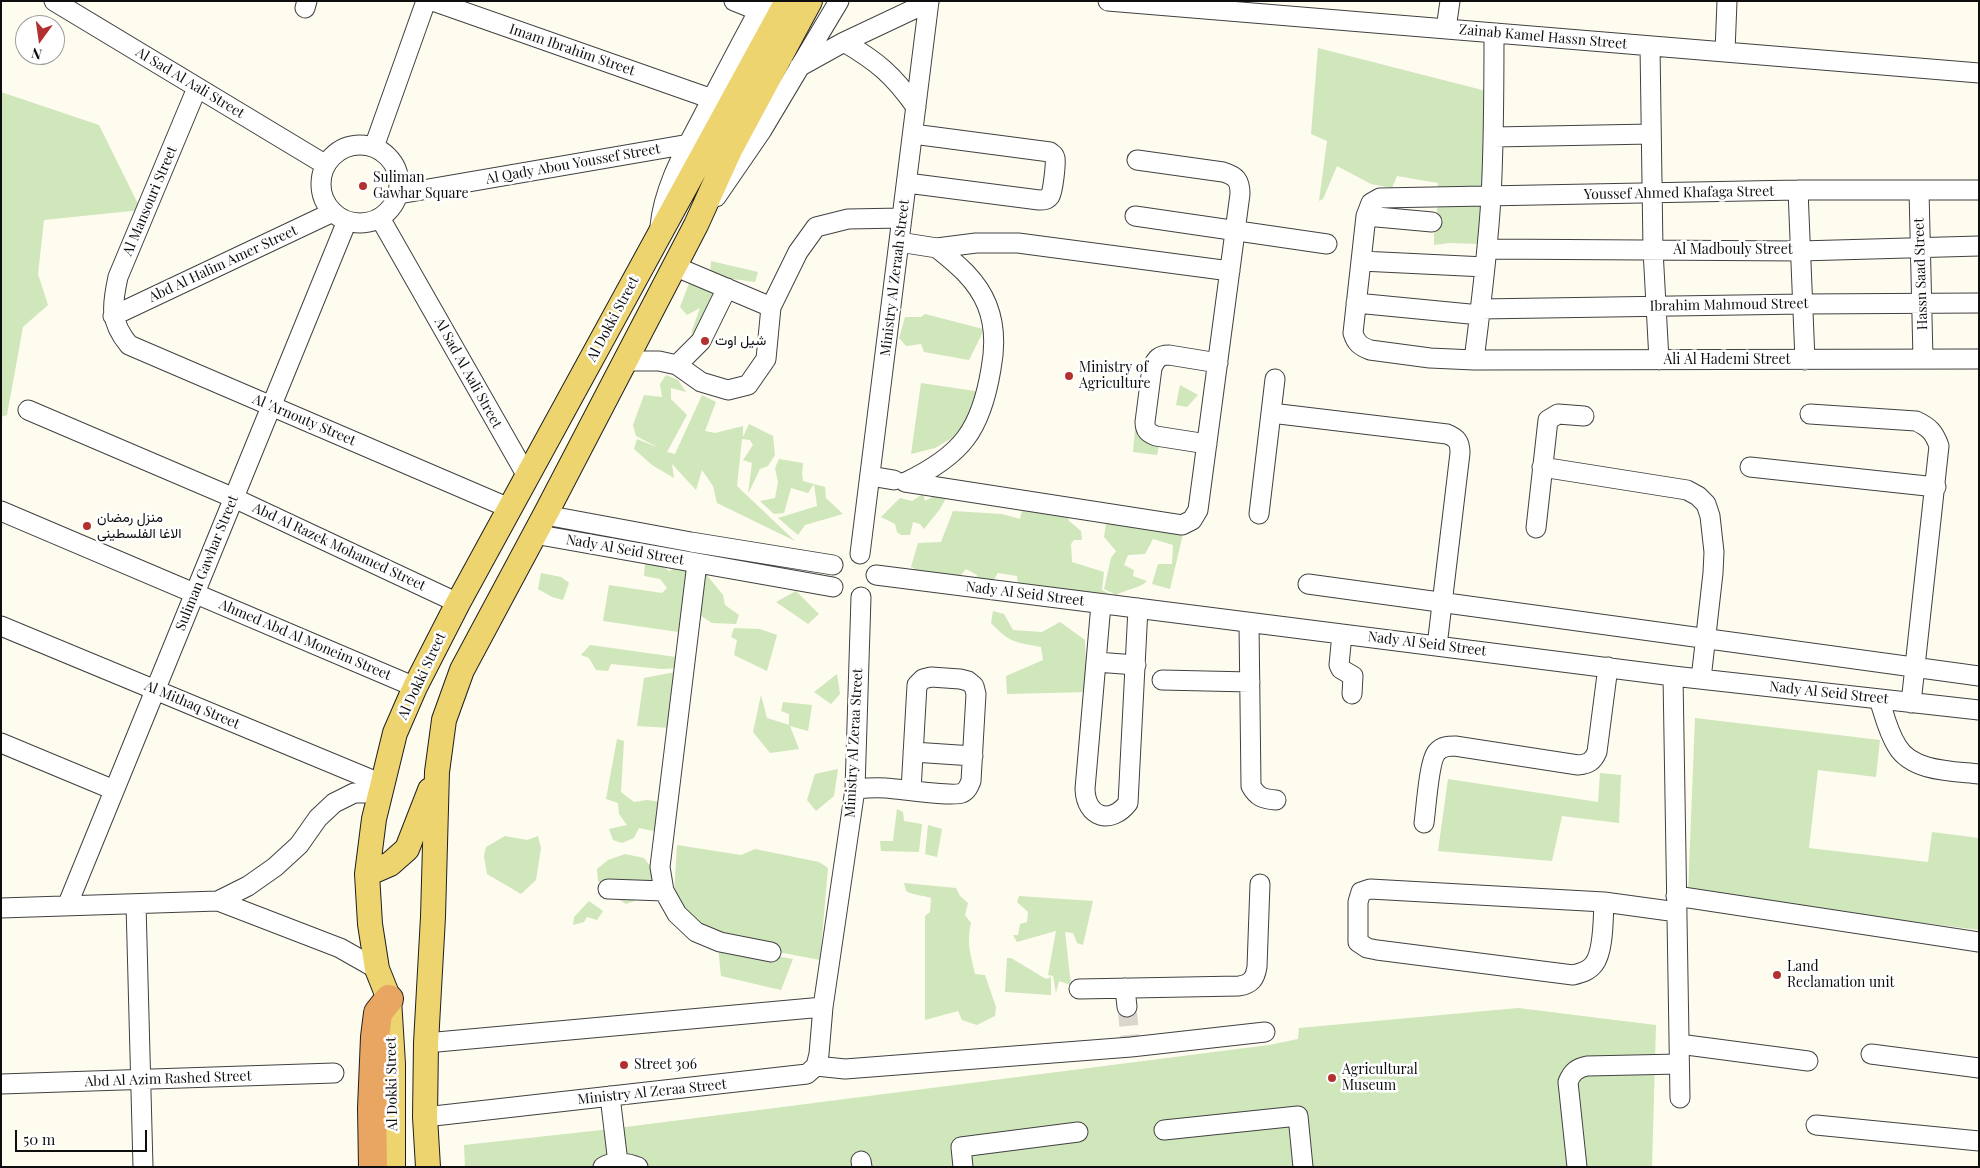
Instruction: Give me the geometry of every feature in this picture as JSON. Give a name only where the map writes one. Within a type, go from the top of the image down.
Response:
[{"type":"highway","points":[[373,1167],[372,1108],[375,1037],[378,1013],[388,999]]},
{"type":"main road","points":[[428,1167],[425,1117],[426,1043],[433,917],[437,772],[444,720],[462,670],[696,225],[730,150],[776,12],[810,1]]},
{"type":"main road","name":"Al Dokki Street","points":[[393,1167],[393,1064],[388,999],[377,969],[370,924],[367,874],[374,818],[395,733],[415,686],[458,602],[659,233],[776,12]]},
{"type":"main road","points":[[367,874],[390,864],[407,848],[437,772]]},
{"type":"street","name":"Al Sad Al Aali Street","points":[[54,1],[326,165]]},
{"type":"street","points":[[374,147],[426,1]]},
{"type":"street","name":"Imam Ibrahim Street","points":[[433,1],[712,98]]},
{"type":"street","points":[[734,1],[776,12]]},
{"type":"street","points":[[696,225],[762,130],[839,1]]},
{"type":"street","name":"Zainab Kamel Hassn Street","points":[[1108,1],[1268,8],[1446,29],[1979,73]]},
{"type":"street","points":[[1446,29],[1450,1]]},
{"type":"street","points":[[1725,52],[1727,1]]},
{"type":"street","points":[[798,67],[844,42],[929,2]]},
{"type":"street","name":"Ministry Al Zeraah Street","points":[[860,554],[929,2]]},
{"type":"street","name":"Al Dokki Street","points":[[659,233],[661,210],[669,186],[712,98],[776,12]]},
{"type":"street","points":[[1474,360],[1491,197],[1494,137],[1494,33]]},
{"type":"street","points":[[844,42],[872,58],[898,82],[916,107]]},
{"type":"street","points":[[1650,46],[1653,250],[1659,360]]},
{"type":"street","name":"Al Mansouri Street","points":[[113,316],[113,298],[118,277],[197,88]]},
{"type":"street","points":[[907,184],[1039,200],[1049,197],[1052,192],[1055,161],[1054,156],[1050,152],[913,134]]},
{"type":"street","points":[[1494,137],[1651,134]]},
{"type":"street","name":"Al Qady Abou Youssef Street","points":[[399,194],[689,144]]},
{"type":"street","points":[[360,145],[374,147],[382,151],[395,166],[399,175],[399,194],[395,203],[380,218],[370,222],[358,223],[340,216],[326,202],[322,190],[322,177],[326,165],[335,154],[346,147],[360,145]]},
{"type":"street","points":[[870,476],[1182,525],[1192,520],[1198,510],[1240,183],[1233,175],[1223,172],[1137,160]]},
{"type":"street","points":[[1798,190],[1805,360]]},
{"type":"street","name":"Youssef Ahmed Khafaga Street","points":[[1366,216],[1371,203],[1380,198],[1798,190],[1979,190]]},
{"type":"street","name":"Hassn Saad Street","points":[[1919,190],[1923,359]]},
{"type":"street","name":"Abd Al Halim Amer Street","points":[[113,316],[340,216]]},
{"type":"street","name":"Suliman Gawhar Street","points":[[66,906],[271,406],[340,216]]},
{"type":"street","points":[[1135,216],[1326,244]]},
{"type":"street","points":[[1356,302],[1366,216],[1432,222]]},
{"type":"street","name":"Al Sad Al Aali Street","points":[[380,218],[526,476]]},
{"type":"street","points":[[625,361],[659,361],[677,365],[701,382],[728,390],[748,385],[766,359],[771,306],[798,252],[816,227],[848,219],[902,218]]},
{"type":"street","points":[[899,242],[937,248],[976,243],[1018,243],[1230,271]]},
{"type":"street","name":"Al Madbouly Street","points":[[1361,261],[1486,258],[1653,250],[1800,250],[1979,246]]},
{"type":"street","points":[[902,481],[928,471],[948,458],[978,421],[986,398],[993,356],[994,330],[987,305],[974,282],[956,263],[937,248]]},
{"type":"street","points":[[674,266],[771,306]]},
{"type":"street","points":[[677,365],[701,341],[727,288]]},
{"type":"street","name":"Ibrahim Mahmoud Street","points":[[1356,302],[1480,312],[1656,306],[1979,303]]},
{"type":"street","name":"Ali Al Hademi Street","points":[[1356,302],[1353,333],[1356,342],[1370,350],[1421,357],[1474,360],[1979,359]]},
{"type":"street","name":"Al 'Arnouty Street","points":[[113,316],[119,333],[129,345],[510,508]]},
{"type":"street","points":[[1207,444],[1149,434],[1145,428],[1145,422],[1152,368],[1155,360],[1161,355],[1218,363]]},
{"type":"street","points":[[1259,514],[1275,379]]},
{"type":"street","name":"Abd Al Razek Mohamed Street","points":[[28,410],[234,498],[458,602]]},
{"type":"street","points":[[1271,413],[1447,434],[1455,437],[1460,444],[1437,646]]},
{"type":"street","points":[[1536,528],[1548,420],[1558,414],[1584,416]]},
{"type":"street","points":[[1810,414],[1916,421],[1927,426],[1935,434],[1939,446],[1936,487],[1912,703]]},
{"type":"street","points":[[1542,467],[1687,490],[1698,496],[1706,504],[1710,516],[1714,552],[1701,679]]},
{"type":"street","points":[[1750,467],[1936,487]]},
{"type":"street","name":"Ahmed Abd Al Moneim Street","points":[[1,511],[415,686]]},
{"type":"street","name":"Nady Al Seid Street","points":[[540,524],[691,542],[833,565]]},
{"type":"street","name":"Nady Al Seid Street","points":[[540,524],[692,562],[833,587]]},
{"type":"street","points":[[691,542],[692,562],[660,867],[664,891],[677,914],[696,932],[720,942],[771,952]]},
{"type":"street","points":[[854,553],[860,554],[873,564],[876,575],[872,588],[861,597],[848,598],[837,592],[833,587],[830,572],[833,565],[842,556],[854,553]]},
{"type":"street","name":"Nady Al Seid Street","points":[[876,575],[1673,676],[1979,710]]},
{"type":"street","points":[[1308,584],[1979,676]]},
{"type":"street","name":"Ministry Al Zeraa Street","points":[[425,1117],[807,1074],[816,1066],[855,789],[861,597]]},
{"type":"street","points":[[1101,604],[1085,789],[1085,800],[1091,810],[1100,815],[1111,816],[1121,811],[1128,803],[1138,608]]},
{"type":"street","points":[[1249,622],[1251,786],[1256,795],[1265,800],[1276,800]]},
{"type":"street","name":"Al Mithaq Street","points":[[1,626],[155,690],[381,789]]},
{"type":"street","points":[[1342,634],[1339,665],[1341,669],[1353,676],[1352,694]]},
{"type":"street","points":[[1096,662],[1136,665]]},
{"type":"street","points":[[1424,823],[1432,762],[1436,752],[1445,746],[1578,765],[1587,764],[1594,760],[1597,752],[1608,667]]},
{"type":"street","points":[[1673,676],[1680,1098]]},
{"type":"street","points":[[855,789],[886,788],[910,790],[962,793],[968,788],[971,781],[976,694],[974,686],[968,681],[930,677],[923,679],[917,685],[910,790]]},
{"type":"street","points":[[1162,680],[1250,682]]},
{"type":"street","points":[[1879,699],[1897,747],[1907,758],[1923,765],[1979,774]]},
{"type":"street","points":[[1,743],[114,790]]},
{"type":"street","points":[[912,752],[973,756]]},
{"type":"street","points":[[218,901],[248,886],[275,868],[299,845],[318,818],[334,803],[354,793],[381,789]]},
{"type":"street","points":[[1078,989],[1239,986],[1248,984],[1255,977],[1257,967],[1260,884]]},
{"type":"street","points":[[1604,902],[1599,954],[1594,964],[1585,972],[1573,975],[1377,950],[1367,948],[1358,942],[1358,902],[1362,892],[1370,888],[1604,902],[1677,904],[1979,942]]},
{"type":"street","points":[[608,889],[664,891]]},
{"type":"street","points":[[1,908],[218,901],[340,948],[377,969]]},
{"type":"street","points":[[136,904],[143,1167]]},
{"type":"street","points":[[1125,988],[1127,1008]]},
{"type":"street","points":[[426,1043],[823,1007]]},
{"type":"street","points":[[816,1066],[845,1070],[1265,1032]]},
{"type":"street","points":[[1679,1044],[1808,1061]]},
{"type":"street","points":[[1871,1054],[1979,1068]]},
{"type":"street","points":[[1577,1167],[1568,1082],[1572,1074],[1578,1068],[1587,1066],[1679,1064]]},
{"type":"street","name":"Abd Al Azim Rashed Street","points":[[1,1084],[334,1073]]},
{"type":"street","points":[[610,1096],[610,1165],[631,1164],[638,1167]]},
{"type":"street","points":[[1164,1130],[1298,1116],[1303,1167]]},
{"type":"street","points":[[1816,1125],[1979,1141]]},
{"type":"street","points":[[963,1167],[961,1147],[1078,1132]]},
{"type":"green space","points":[[1318,48],[1494,93],[1486,191],[1437,190],[1438,183],[1397,176],[1392,188],[1371,184],[1337,166],[1323,199],[1319,201],[1327,141],[1311,134]]},
{"type":"green space","points":[[1,92],[99,125],[141,210],[44,220],[38,274],[48,305],[23,327],[7,415],[1,417]]},
{"type":"green space","points":[[1488,199],[1488,217],[1478,244],[1450,243],[1434,245],[1434,232],[1421,224],[1423,212],[1437,212],[1437,200]]},
{"type":"green space","points":[[711,261],[758,272],[755,282],[710,276]]},
{"type":"green space","points":[[692,276],[719,295],[691,343],[692,330],[700,308],[687,315],[680,307]]},
{"type":"green space","points":[[925,314],[983,329],[969,360],[924,352],[921,344],[906,346],[899,338],[905,317],[921,317]]},
{"type":"green space","points":[[666,375],[678,380],[686,392],[671,388],[671,399],[687,415],[667,452],[675,454],[702,395],[716,402],[705,431],[715,433],[743,426],[743,437],[749,424],[773,436],[775,455],[768,466],[760,469],[748,494],[752,463],[743,460],[753,445],[750,440],[742,439],[737,486],[795,541],[717,503],[713,486],[702,470],[696,490],[672,464],[674,478],[652,465],[634,449],[637,439],[659,448],[636,436],[633,425],[644,395],[662,397],[660,384]]},
{"type":"green space","points":[[921,383],[975,391],[978,411],[967,429],[935,448],[911,454]]},
{"type":"green space","points":[[1180,385],[1198,395],[1187,407],[1176,405]]},
{"type":"green space","points":[[1135,430],[1160,441],[1157,455],[1133,452]]},
{"type":"green space","points":[[779,459],[803,463],[803,481],[814,484],[808,493],[791,488],[784,513],[774,514],[760,501],[775,498],[778,482],[775,468]]},
{"type":"green space","points":[[814,484],[825,487],[826,498],[843,514],[805,525],[798,535],[778,518],[817,506]]},
{"type":"green space","points":[[940,493],[946,498],[940,509],[924,529],[920,524],[913,522],[910,535],[901,535],[897,532],[895,524],[881,517],[900,498],[912,501],[923,494],[925,501]]},
{"type":"green space","points":[[1024,503],[1066,512],[1069,521],[1081,531],[1082,540],[1074,540],[1071,544],[1072,562],[1104,572],[1102,590],[1115,597],[1018,587],[1017,576],[998,573],[991,584],[976,582],[977,575],[966,569],[957,580],[927,575],[911,567],[918,543],[941,542],[953,511],[1002,514],[1020,519]]},
{"type":"green space","points":[[1122,519],[1184,530],[1170,589],[1152,584],[1158,564],[1172,564],[1173,545],[1153,539],[1145,554],[1128,555],[1124,565],[1134,570],[1133,576],[1147,581],[1140,586],[1116,595],[1104,589],[1111,558],[1116,551],[1104,537],[1106,524]]},
{"type":"green space","points":[[652,561],[669,571],[686,564],[693,567],[681,668],[662,669],[611,664],[608,671],[596,670],[589,658],[581,655],[590,645],[676,657],[678,632],[603,621],[609,585],[662,593],[667,588],[660,579],[644,576],[645,564]]},
{"type":"green space","points":[[702,569],[723,595],[725,605],[739,615],[736,624],[712,623],[695,612]]},
{"type":"green space","points":[[541,573],[561,577],[569,583],[563,600],[552,597],[538,589]]},
{"type":"green space","points":[[796,591],[819,614],[808,624],[776,602]]},
{"type":"green space","points":[[993,611],[1004,614],[1013,630],[1042,632],[1060,622],[1085,640],[1087,692],[1007,694],[1006,676],[1043,660],[1041,647],[1013,641],[1008,638],[991,623]]},
{"type":"green space","points":[[734,628],[760,629],[777,635],[767,671],[734,655],[737,640],[731,637]]},
{"type":"green space","points":[[680,671],[671,728],[637,726],[644,678]]},
{"type":"green space","points":[[837,674],[840,694],[831,704],[814,692]]},
{"type":"green space","points":[[761,695],[767,718],[789,725],[789,714],[781,711],[783,702],[812,705],[808,731],[790,726],[799,749],[770,753],[753,732]]},
{"type":"green space","points":[[1695,718],[1880,740],[1876,777],[1818,770],[1809,848],[1928,862],[1932,832],[1979,838],[1979,930],[1688,893]]},
{"type":"green space","points":[[617,739],[624,741],[621,792],[634,802],[647,800],[661,802],[658,832],[639,828],[634,838],[622,843],[613,840],[609,829],[627,825],[619,814],[618,803],[606,799]]},
{"type":"green space","points":[[838,769],[834,796],[816,811],[807,800],[815,774]]},
{"type":"green space","points":[[1600,773],[1621,775],[1619,823],[1562,816],[1552,861],[1438,851],[1448,779],[1598,802]]},
{"type":"green space","points":[[897,809],[903,812],[904,821],[922,824],[919,852],[881,851],[880,841],[893,841]]},
{"type":"green space","points":[[928,825],[942,829],[937,857],[925,854]]},
{"type":"green space","points":[[505,836],[527,840],[538,836],[541,848],[536,880],[521,894],[487,874],[484,856],[486,847]]},
{"type":"green space","points":[[677,845],[741,855],[755,849],[819,862],[828,868],[820,960],[778,952],[711,934],[686,916],[674,894]]},
{"type":"green space","points":[[625,854],[644,858],[654,871],[651,884],[646,893],[626,904],[615,897],[598,881],[597,869],[608,860]]},
{"type":"green space","points":[[904,883],[956,888],[960,896],[968,903],[965,915],[971,923],[969,943],[975,974],[985,975],[996,1007],[995,1016],[977,1025],[962,1020],[958,1011],[925,1020],[925,916],[930,912],[931,898],[906,891]]},
{"type":"green space","points":[[1019,896],[1093,901],[1083,945],[1077,943],[1073,933],[1065,932],[1071,985],[1059,981],[1056,993],[1053,976],[1048,975],[1056,931],[1017,942],[1013,935],[1018,935],[1020,924],[1027,922],[1028,912],[1017,902]]},
{"type":"green space","points":[[589,901],[603,911],[597,920],[587,917],[584,922],[573,925],[574,917]]},
{"type":"green space","points":[[718,947],[793,959],[781,990],[721,976]]},
{"type":"green space","points":[[1007,958],[1011,958],[1046,979],[1051,977],[1051,995],[1005,992]]},
{"type":"green space","name":"Agricultural Museum","points":[[1518,1008],[1656,1025],[1652,1167],[465,1167],[464,1145],[602,1130],[1269,1045],[1298,1039],[1299,1028]]},
{"type":"tunnel","points":[[1127,1007],[1130,1038]]},
{"type":"place","name":"Suliman Gawhar Square","points":[[363,186]]},
{"type":"place","name":"شيل اوت","points":[[705,341]]},
{"type":"place","name":"Ministry of Agriculture","points":[[1069,376]]},
{"type":"place","name":"منزل رمضان الاغا الفلسطينى","points":[[87,526]]},
{"type":"place","name":"Land Reclamation unit","points":[[1777,975]]},
{"type":"place","name":"Street 306","points":[[624,1065]]},
{"type":"place","name":"Agricultural Museum","points":[[1332,1078]]}]
